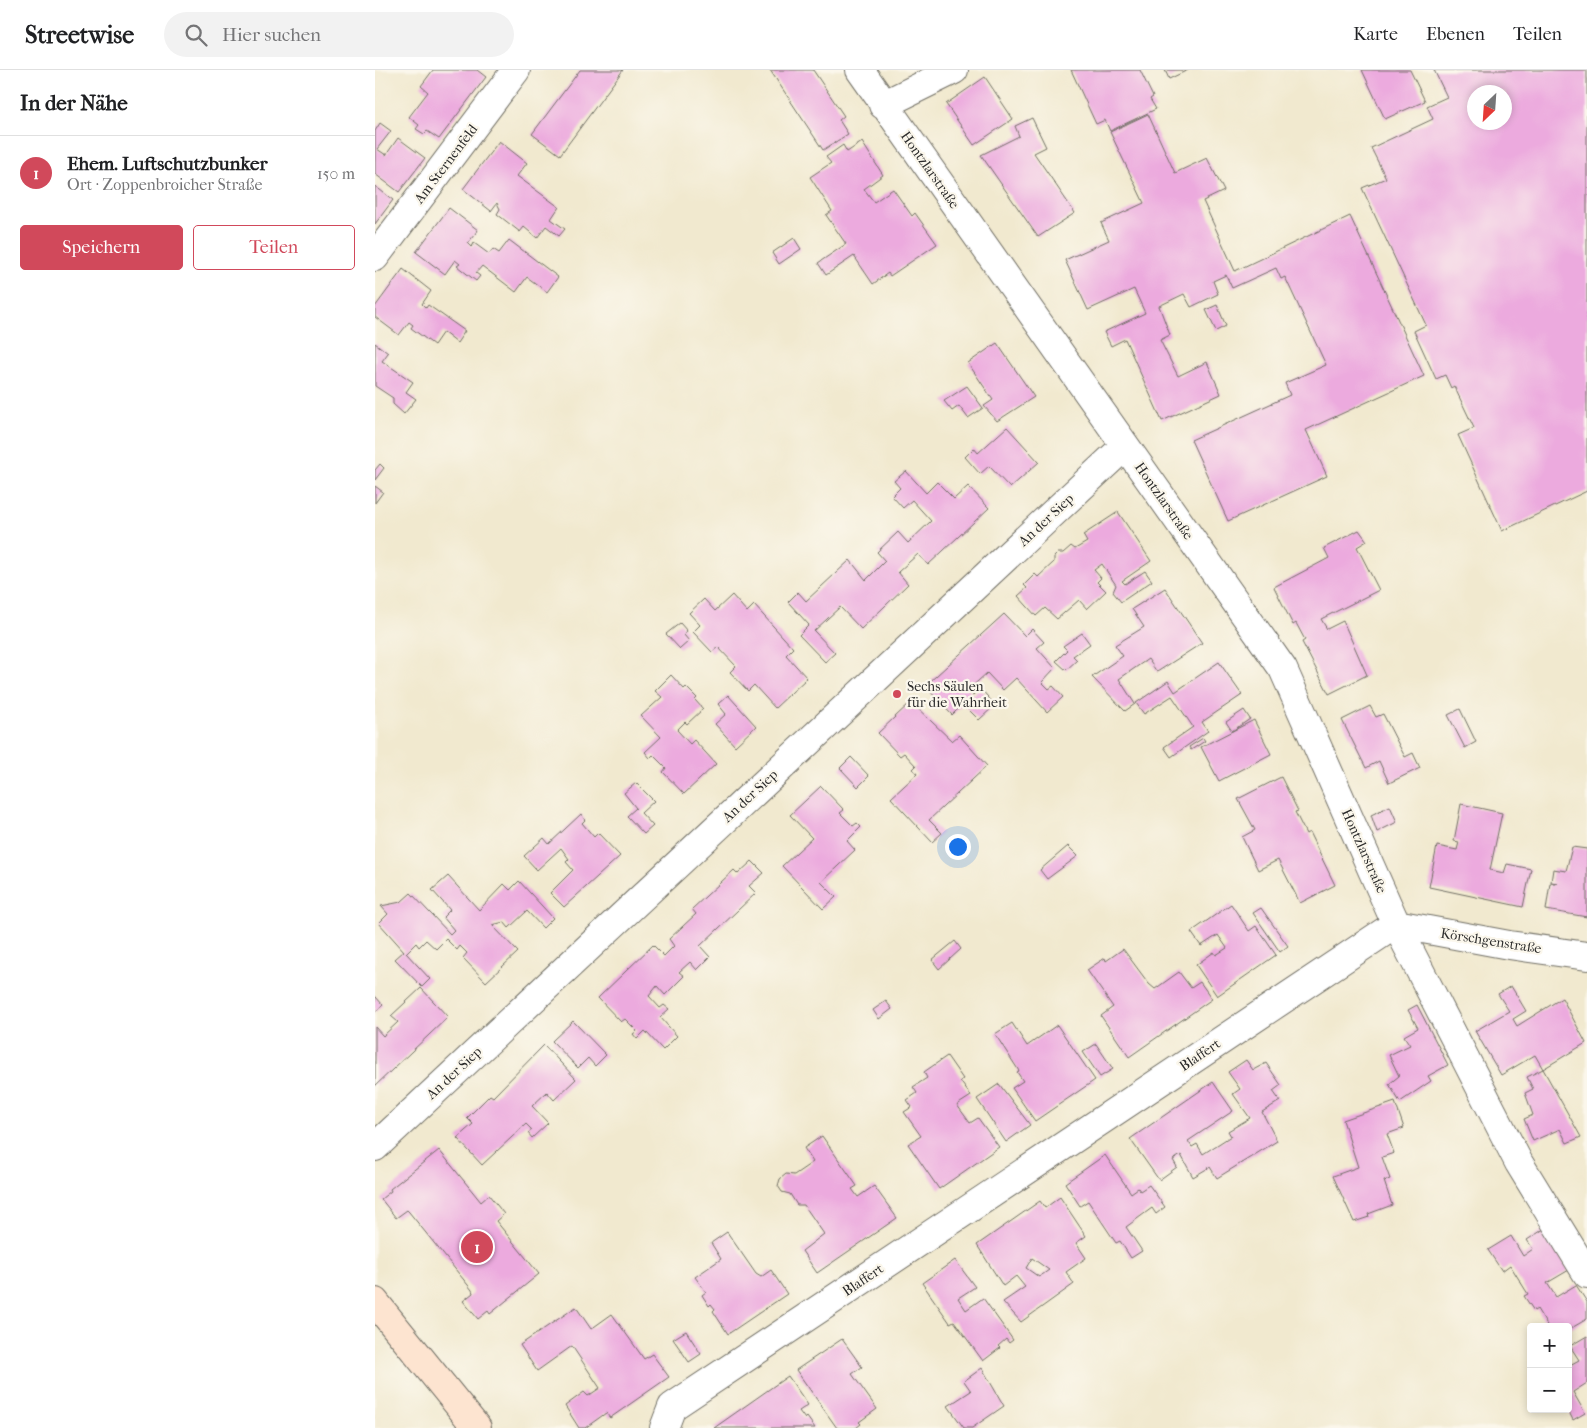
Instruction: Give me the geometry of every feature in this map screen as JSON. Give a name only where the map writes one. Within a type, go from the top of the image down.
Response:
[{"type":"main road","points":[[375,1302],[477,1428]]},
{"type":"street","name":"Am Sternenfeld","points":[[375,257],[517,70]]},
{"type":"street","name":"Hontzlarstraße","points":[[860,70],[1283,669],[1396,924]]},
{"type":"street","points":[[883,105],[954,70]]},
{"type":"street","name":"An der Siep","points":[[375,1147],[1125,446]]},
{"type":"street","points":[[1396,924],[1519,1163],[1587,1274]]},
{"type":"street","name":"Körschgenstraße","points":[[1396,924],[1509,945],[1587,956]]},
{"type":"street","name":"Blaffert","points":[[645,1428],[668,1418],[1396,924]]},
{"type":"building","points":[[433,70],[477,70],[486,77],[439,139],[427,131],[424,134],[416,129],[419,125],[409,117],[428,92],[421,86]]},
{"type":"building","points":[[580,70],[623,70],[560,155],[532,134]]},
{"type":"building","points":[[770,70],[813,70],[844,116],[839,120],[848,134],[823,150]]},
{"type":"building","points":[[1071,70],[1140,70],[1153,97],[1150,99],[1156,109],[1110,131],[1105,120],[1096,124]]},
{"type":"building","points":[[1165,70],[1188,70],[1169,79]]},
{"type":"building","points":[[1362,70],[1410,70],[1425,101],[1385,119]]},
{"type":"building","points":[[1434,70],[1587,70],[1587,491],[1502,531],[1458,435],[1474,428],[1454,386],[1451,388],[1445,375],[1436,379],[1414,331],[1426,325],[1362,188],[1386,178],[1371,148],[1433,119],[1427,106],[1447,97]]},
{"type":"building","points":[[985,77],[1013,119],[974,145],[946,104]]},
{"type":"building","points":[[1148,114],[1175,173],[1207,158],[1224,191],[1203,201],[1235,271],[1350,216],[1424,376],[1306,430],[1327,476],[1228,521],[1191,440],[1290,395],[1285,383],[1326,365],[1285,277],[1281,279],[1276,268],[1232,288],[1226,275],[1213,281],[1218,294],[1191,307],[1184,294],[1159,306],[1170,335],[1160,340],[1178,376],[1207,362],[1221,394],[1162,421],[1125,339],[1111,346],[1104,332],[1145,313],[1134,289],[1088,310],[1065,260],[1109,240],[1101,223],[1144,203],[1110,132]]},
{"type":"building","points":[[1032,118],[1046,147],[1034,153],[1075,213],[1038,237],[981,155],[1019,136],[1015,126]]},
{"type":"building","points":[[380,123],[391,131],[377,149],[386,155],[398,138],[425,158],[399,192],[375,174],[375,131]]},
{"type":"building","points":[[499,141],[527,163],[517,176],[559,207],[551,219],[565,229],[559,236],[546,226],[537,238],[524,227],[520,232],[497,214],[500,209],[497,203],[491,211],[463,189]]},
{"type":"building","points":[[862,142],[883,175],[864,189],[874,202],[893,189],[912,216],[915,213],[937,244],[890,276],[888,273],[873,284],[854,256],[826,275],[818,263],[846,244],[826,215],[832,211],[810,177],[831,163],[826,157],[843,145],[847,152]]},
{"type":"building","points":[[375,186],[393,200],[375,224]]},
{"type":"building","points":[[449,208],[478,230],[468,243],[472,247],[474,243],[489,254],[493,249],[499,253],[509,240],[558,277],[547,292],[527,277],[516,292],[482,266],[476,273],[480,276],[476,281],[457,266],[460,264],[455,260],[445,274],[416,252]]},
{"type":"building","points":[[794,238],[801,249],[779,264],[772,253]]},
{"type":"building","points":[[403,269],[431,291],[422,304],[426,308],[428,305],[465,331],[457,343],[443,332],[434,345],[411,328],[413,325],[409,322],[399,335],[375,317],[375,307]]},
{"type":"building","points":[[1217,305],[1226,326],[1216,331],[1206,310]]},
{"type":"building","points":[[375,343],[388,353],[382,361],[413,382],[406,392],[416,399],[404,414],[393,404],[393,398],[375,386]]},
{"type":"building","points":[[997,343],[1034,397],[997,421],[984,406],[993,400],[968,363]]},
{"type":"building","points":[[967,386],[983,408],[968,418],[959,406],[952,411],[944,401]]},
{"type":"building","points":[[1007,427],[1039,462],[1010,488],[989,466],[980,474],[965,457],[974,448],[978,453]]},
{"type":"building","points":[[380,464],[384,468],[375,480],[375,470]]},
{"type":"building","points":[[906,471],[926,493],[937,482],[954,499],[968,486],[989,508],[928,565],[918,554],[898,572],[908,584],[861,629],[840,607],[814,631],[835,653],[825,662],[799,635],[809,625],[788,602],[798,592],[806,601],[850,560],[866,580],[885,561],[877,552],[898,532],[908,543],[931,521],[912,500],[903,508],[892,496],[900,488],[894,481]]},
{"type":"building","points":[[375,486],[383,492],[375,503]]},
{"type":"building","points":[[1118,512],[1151,561],[1122,581],[1125,584],[1145,571],[1152,581],[1121,602],[1113,592],[1116,585],[1102,564],[1094,570],[1101,578],[1097,582],[1106,591],[1087,609],[1079,600],[1057,619],[1045,608],[1036,616],[1018,596],[1027,588],[1024,585],[1035,574],[1038,577],[1054,562],[1054,557],[1058,553],[1063,553],[1071,546],[1075,549],[1087,542],[1083,535]]},
{"type":"building","points":[[1359,530],[1367,541],[1357,547],[1379,590],[1321,619],[1327,629],[1343,621],[1367,675],[1329,694],[1302,642],[1305,640],[1296,623],[1293,625],[1274,587],[1329,558],[1324,548]]},
{"type":"building","points":[[1165,588],[1202,643],[1157,672],[1148,659],[1119,679],[1135,704],[1125,711],[1092,677],[1123,656],[1115,645],[1144,627],[1132,609]]},
{"type":"building","points":[[732,595],[747,612],[754,605],[793,648],[786,655],[807,678],[775,708],[754,685],[748,691],[730,672],[736,666],[718,647],[712,652],[693,632],[700,625],[689,613],[704,599],[715,611]]},
{"type":"building","points":[[1004,614],[1025,636],[1032,629],[1044,642],[1037,648],[1055,668],[1042,682],[1049,689],[1053,686],[1063,697],[1047,712],[1016,678],[1003,690],[987,673],[968,690],[973,695],[980,688],[995,705],[979,720],[963,704],[952,715],[925,686]]},
{"type":"building","points":[[680,623],[687,631],[684,635],[689,641],[680,649],[666,634]]},
{"type":"building","points":[[1082,633],[1090,644],[1073,656],[1077,660],[1066,670],[1056,661],[1067,650],[1063,646]]},
{"type":"building","points":[[1219,662],[1242,695],[1202,722],[1208,731],[1171,757],[1164,747],[1193,727],[1172,696],[1144,714],[1136,703],[1168,681],[1175,692]]},
{"type":"building","points":[[671,675],[684,689],[686,687],[697,698],[695,700],[703,709],[687,724],[685,722],[677,730],[690,744],[694,740],[716,764],[684,794],[663,772],[666,768],[653,755],[650,758],[645,752],[661,737],[641,716],[662,697],[655,691]]},
{"type":"building","points":[[728,695],[756,726],[735,746],[715,724],[726,714],[718,704]]},
{"type":"building","points":[[911,702],[952,741],[959,735],[987,766],[929,820],[942,833],[932,842],[891,798],[917,774],[913,769],[916,766],[904,753],[900,756],[878,733]]},
{"type":"building","points":[[1370,706],[1376,717],[1383,714],[1405,757],[1413,753],[1420,768],[1389,783],[1379,761],[1366,768],[1342,720]]},
{"type":"building","points":[[1460,709],[1476,742],[1465,748],[1448,715]]},
{"type":"building","points":[[1244,710],[1250,719],[1232,731],[1226,722]]},
{"type":"building","points":[[1254,720],[1271,754],[1219,781],[1201,747]]},
{"type":"building","points":[[1203,738],[1205,741],[1191,750],[1189,747]]},
{"type":"building","points":[[851,757],[869,776],[858,787],[840,768]]},
{"type":"building","points":[[1281,777],[1298,811],[1295,812],[1306,834],[1309,832],[1335,885],[1300,903],[1278,860],[1258,870],[1242,837],[1255,830],[1238,799]]},
{"type":"building","points":[[636,783],[654,801],[641,813],[653,826],[644,834],[627,816],[636,808],[624,793]]},
{"type":"building","points":[[821,786],[844,810],[840,813],[853,826],[857,823],[861,827],[847,841],[855,850],[821,882],[836,897],[823,909],[782,866],[812,838],[790,815]]},
{"type":"building","points":[[1461,804],[1502,813],[1490,870],[1504,873],[1507,864],[1531,869],[1523,907],[1429,887],[1437,846],[1457,850],[1459,842],[1454,841]]},
{"type":"building","points":[[1390,806],[1397,822],[1377,832],[1371,815]]},
{"type":"building","points":[[581,814],[585,820],[582,823],[594,837],[598,833],[620,856],[564,907],[550,893],[573,870],[566,862],[569,859],[561,848],[537,870],[524,856],[544,838],[549,844]]},
{"type":"building","points":[[1068,846],[1078,856],[1047,879],[1040,870]]},
{"type":"building","points":[[1572,847],[1587,849],[1587,917],[1546,910],[1550,883],[1558,883],[1551,882],[1553,869],[1566,871]]},
{"type":"building","points":[[752,861],[764,873],[749,886],[756,893],[700,946],[710,957],[697,970],[690,962],[679,972],[684,976],[665,995],[657,986],[649,996],[660,1008],[664,1005],[669,1009],[660,1017],[677,1036],[663,1050],[645,1031],[637,1039],[633,1034],[637,1031],[625,1019],[621,1022],[598,998],[653,945],[664,956],[674,946],[669,939],[696,914],[692,909],[734,870],[738,874]]},
{"type":"building","points":[[448,876],[479,910],[504,884],[510,890],[519,881],[553,918],[543,928],[527,911],[509,928],[504,922],[492,925],[518,952],[486,982],[463,958],[467,953],[460,946],[457,950],[446,939],[436,949],[426,940],[419,947],[416,943],[406,953],[430,979],[422,987],[395,959],[404,951],[379,923],[388,914],[381,906],[401,902],[411,893],[450,934],[454,930],[443,917],[450,910],[432,890]]},
{"type":"building","points":[[1231,904],[1249,931],[1256,926],[1276,955],[1217,996],[1196,965],[1214,952],[1216,955],[1227,948],[1218,935],[1201,946],[1191,932]]},
{"type":"building","points":[[1261,908],[1288,946],[1280,952],[1253,913]]},
{"type":"building","points":[[955,941],[961,949],[939,969],[932,960]]},
{"type":"building","points":[[1123,949],[1149,984],[1155,989],[1179,972],[1191,988],[1200,982],[1212,999],[1129,1057],[1101,1016],[1113,1007],[1087,970],[1105,958],[1106,961]]},
{"type":"building","points":[[1511,986],[1526,1011],[1513,1019],[1517,1026],[1562,998],[1586,1043],[1543,1069],[1535,1055],[1501,1075],[1475,1031],[1509,1011],[1498,994]]},
{"type":"building","points":[[421,988],[448,1017],[375,1086],[375,1027],[383,1036],[398,1022],[391,1016]]},
{"type":"building","points":[[375,996],[383,1005],[375,1012]]},
{"type":"building","points":[[886,1001],[892,1009],[879,1019],[873,1010]]},
{"type":"building","points":[[1417,1005],[1448,1065],[1428,1076],[1431,1081],[1400,1102],[1389,1084],[1399,1076],[1389,1055],[1410,1045],[1404,1036],[1418,1028],[1408,1010]]},
{"type":"building","points":[[573,1021],[606,1055],[595,1066],[588,1058],[578,1068],[552,1041]]},
{"type":"building","points":[[1012,1023],[1027,1046],[1057,1025],[1095,1080],[1035,1121],[1012,1088],[1023,1081],[1017,1072],[1019,1071],[995,1034]]},
{"type":"building","points":[[1096,1044],[1113,1069],[1100,1077],[1083,1052]]},
{"type":"building","points":[[544,1045],[576,1079],[554,1100],[547,1092],[532,1106],[548,1123],[532,1138],[528,1133],[532,1130],[526,1124],[482,1165],[457,1138],[473,1124],[467,1118],[490,1095],[493,1097]]},
{"type":"building","points":[[947,1056],[963,1079],[960,1081],[971,1096],[957,1105],[970,1123],[978,1118],[999,1147],[939,1189],[908,1144],[921,1136],[904,1112],[912,1107],[907,1100],[917,1093],[913,1087],[927,1078],[924,1072]]},
{"type":"building","points":[[1246,1060],[1253,1070],[1266,1063],[1281,1085],[1273,1091],[1280,1101],[1262,1112],[1277,1141],[1217,1178],[1210,1167],[1193,1177],[1181,1155],[1173,1160],[1177,1167],[1159,1180],[1130,1139],[1213,1082],[1233,1111],[1188,1141],[1192,1147],[1197,1144],[1203,1154],[1231,1136],[1228,1131],[1250,1118],[1233,1094],[1240,1089],[1228,1072]]},
{"type":"building","points":[[1543,1069],[1581,1137],[1567,1143],[1560,1129],[1533,1141],[1524,1119],[1533,1115],[1525,1093],[1533,1089],[1527,1077]]},
{"type":"building","points":[[999,1084],[1030,1125],[1006,1142],[977,1099]]},
{"type":"building","points":[[1395,1102],[1404,1128],[1387,1134],[1394,1153],[1382,1157],[1390,1179],[1384,1181],[1392,1205],[1368,1214],[1369,1217],[1354,1222],[1333,1176],[1358,1167],[1343,1120]]},
{"type":"building","points":[[822,1136],[857,1186],[852,1189],[858,1197],[874,1186],[897,1218],[817,1273],[802,1251],[824,1234],[804,1205],[797,1205],[790,1194],[782,1192],[778,1186],[780,1179],[786,1174],[794,1175],[813,1162],[804,1148]]},
{"type":"building","points":[[439,1150],[481,1202],[489,1195],[504,1214],[496,1221],[539,1274],[490,1314],[488,1311],[478,1319],[463,1301],[473,1293],[472,1290],[409,1212],[407,1210],[396,1218],[381,1199],[391,1191],[390,1189]]},
{"type":"building","points":[[1105,1155],[1131,1193],[1138,1188],[1140,1191],[1149,1185],[1165,1207],[1156,1214],[1152,1208],[1126,1227],[1142,1251],[1131,1258],[1120,1241],[1116,1243],[1088,1201],[1080,1206],[1065,1183]]},
{"type":"building","points":[[1060,1197],[1086,1236],[1076,1243],[1086,1258],[1066,1272],[1074,1284],[1021,1322],[1003,1302],[1025,1287],[1016,1276],[1003,1286],[977,1245],[1040,1201],[1045,1208]],"holes":[[[1032,1258],[1049,1270],[1039,1277],[1026,1268]]]},
{"type":"building","points":[[1544,1229],[1569,1270],[1547,1283],[1556,1297],[1576,1285],[1587,1302],[1587,1319],[1572,1328],[1572,1323],[1546,1323],[1537,1309],[1534,1311],[1524,1296],[1528,1294],[1510,1265],[1502,1271],[1488,1250],[1511,1236],[1523,1256],[1533,1249],[1527,1240]]},
{"type":"building","points":[[727,1232],[756,1274],[761,1277],[771,1270],[787,1294],[728,1334],[713,1311],[715,1309],[711,1304],[709,1306],[702,1295],[706,1292],[695,1277],[721,1259],[711,1243]]},
{"type":"building","points":[[955,1260],[975,1287],[958,1298],[966,1310],[983,1298],[1013,1340],[1009,1343],[1006,1339],[998,1346],[1000,1348],[983,1361],[954,1321],[950,1323],[922,1283]]},
{"type":"building","points":[[576,1307],[591,1329],[612,1314],[644,1359],[652,1354],[669,1377],[610,1418],[606,1413],[585,1428],[579,1428],[565,1406],[584,1392],[588,1396],[600,1388],[572,1346],[537,1371],[520,1345]]},
{"type":"building","points":[[686,1331],[701,1354],[689,1362],[673,1339]]},
{"type":"building","points":[[1587,1336],[1587,1383],[1573,1392],[1585,1413],[1573,1420],[1570,1413],[1572,1413],[1572,1364],[1579,1360],[1572,1349],[1572,1345]]},
{"type":"building","points":[[842,1339],[862,1367],[852,1374],[877,1409],[859,1422],[861,1424],[856,1428],[837,1428],[796,1370]]},
{"type":"building","points":[[982,1368],[1004,1406],[972,1428],[964,1428],[948,1406],[971,1391],[964,1381]]},
{"type":"building","points":[[788,1376],[808,1405],[799,1411],[805,1419],[807,1417],[815,1428],[714,1428]]},
{"type":"place","name":"Sechs Säulen für die Wahrheit","points":[[897,694]]},
{"type":"place","name":"Ehem. Luftschutzbunker","points":[[477,1247]]}]
